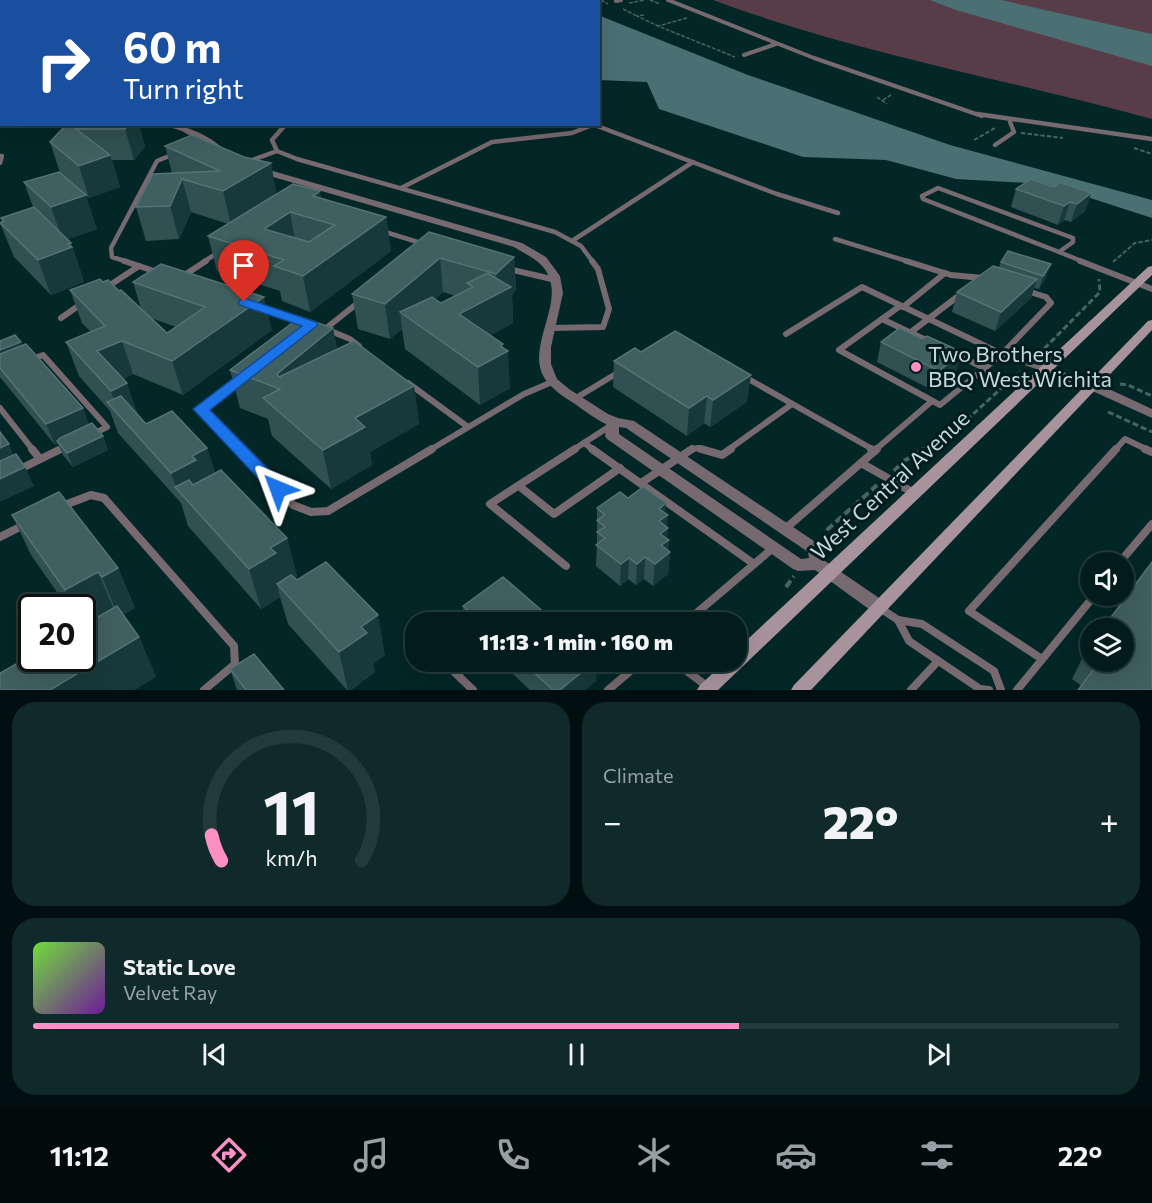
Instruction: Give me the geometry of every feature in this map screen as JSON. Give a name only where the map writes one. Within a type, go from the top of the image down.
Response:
[{"type":"main road","name":"West Central Avenue","points":[[747,648],[816,563],[914,493],[1152,269]]},
{"type":"main road","points":[[800,690],[1152,323]]},
{"type":"main road","name":"West Central Avenue","points":[[707,689],[725,672]]},
{"type":"street","points":[[172,126],[185,129],[205,145],[244,163],[313,190],[518,244],[540,256],[556,280],[558,294],[544,358],[545,369],[552,382],[614,424],[629,424],[785,529],[816,563],[879,607]]},
{"type":"street","points":[[1045,369],[1092,386],[1152,414]]},
{"type":"street","points":[[614,424],[612,436],[772,548],[798,565],[816,563]]},
{"type":"lane","points":[[668,0],[777,44],[975,114],[1010,122],[1152,139]]},
{"type":"lane","points":[[744,55],[777,44]]},
{"type":"lane","points":[[994,146],[1014,132],[1010,122]]},
{"type":"lane","points":[[277,151],[272,140],[284,126]]},
{"type":"lane","points":[[400,188],[492,142],[572,133],[590,126]]},
{"type":"lane","points":[[595,126],[838,213]]},
{"type":"lane","points":[[244,163],[277,151],[297,159],[555,232],[581,246],[598,269],[609,309],[603,327],[550,328]]},
{"type":"lane","points":[[168,276],[112,257],[111,248],[157,161],[178,153]]},
{"type":"lane","points":[[0,156],[2,156],[0,163]]},
{"type":"lane","points":[[572,242],[693,162]]},
{"type":"lane","points":[[1058,253],[1073,242],[1073,238],[938,188],[922,196],[923,199],[1058,253],[1152,289]]},
{"type":"lane","points":[[372,228],[430,245],[421,252]]},
{"type":"lane","points":[[835,239],[945,273],[993,281]]},
{"type":"lane","points":[[189,283],[177,279],[225,248]]},
{"type":"lane","points":[[100,292],[140,267]]},
{"type":"lane","points":[[504,268],[536,278],[556,280]]},
{"type":"lane","points":[[945,273],[839,350],[932,401],[944,404],[1002,354],[1051,301],[1046,297],[1014,287]]},
{"type":"lane","points":[[911,332],[983,278]]},
{"type":"lane","points":[[786,333],[859,287],[1002,354],[1045,369]]},
{"type":"lane","points":[[326,329],[369,294]]},
{"type":"lane","points":[[61,318],[90,298]]},
{"type":"lane","points":[[256,306],[312,325],[302,332]]},
{"type":"lane","points":[[882,318],[932,343]]},
{"type":"lane","points":[[318,327],[350,339],[368,353]]},
{"type":"lane","points":[[943,348],[986,369]]},
{"type":"lane","points":[[21,363],[43,355],[107,428],[88,437]]},
{"type":"lane","points":[[576,398],[624,369]]},
{"type":"lane","points":[[733,370],[875,451]]},
{"type":"lane","points":[[247,374],[201,409],[293,505],[311,512],[328,511],[524,394],[552,382]]},
{"type":"lane","points":[[404,380],[468,428]]},
{"type":"lane","points":[[785,529],[932,401]]},
{"type":"lane","points":[[641,483],[691,449],[698,448],[722,455],[792,404]]},
{"type":"lane","points":[[0,408],[40,459]]},
{"type":"lane","points":[[566,566],[490,504],[614,424]]},
{"type":"lane","points":[[1042,659],[969,612],[1125,439],[1152,452]]},
{"type":"lane","points":[[10,474],[78,441]]},
{"type":"lane","points":[[584,443],[754,564]]},
{"type":"lane","points":[[861,463],[914,493]]},
{"type":"lane","points":[[519,486],[554,514],[620,468]]},
{"type":"lane","points":[[52,511],[91,495],[104,498],[234,646],[235,664],[204,690]]},
{"type":"lane","points":[[0,537],[31,522]]},
{"type":"lane","points":[[1129,552],[1151,526]]},
{"type":"lane","points":[[698,612],[772,548]]},
{"type":"lane","points":[[1017,690],[1086,606]]},
{"type":"lane","points":[[879,607],[898,620],[922,624],[994,671],[1001,690]]},
{"type":"lane","points":[[898,620],[909,641],[980,689],[989,690]]},
{"type":"lane","points":[[911,690],[938,661]]},
{"type":"lane","points":[[454,672],[473,690]]},
{"type":"lane","points":[[608,690],[629,672]]},
{"type":"lane","points":[[687,672],[707,689]]},
{"type":"path","points":[[622,9],[627,7],[624,5],[645,0]]},
{"type":"path","points":[[644,15],[637,16],[740,59]]},
{"type":"path","points":[[658,26],[690,17]]},
{"type":"path","points":[[883,100],[895,93]]},
{"type":"path","points":[[877,98],[887,104]]},
{"type":"path","points":[[974,140],[995,128]]},
{"type":"path","points":[[786,587],[816,563],[827,539],[828,529],[904,461],[958,428],[1100,292],[1098,276],[1135,243],[1152,240]]},
{"type":"path","points":[[1115,384],[1128,385],[1152,396]]},
{"type":"path","points":[[1108,412],[1152,432]]},
{"type":"shaded area","points":[[713,0],[1152,0],[1152,119],[876,50],[767,19]]},
{"type":"water","points":[[930,0],[1001,0],[1152,34],[1152,66],[956,10]]},
{"type":"water","points":[[600,16],[748,75],[950,145],[1152,200],[1152,218],[1047,184],[956,179],[886,160],[803,157],[659,109],[647,82],[600,80]]},
{"type":"building","points":[[65,126],[127,126],[125,129],[76,129],[110,155],[79,166],[50,142]]},
{"type":"building","points":[[192,135],[244,157],[271,163],[223,191],[182,179],[170,206],[136,207],[153,174],[220,171],[165,146]]},
{"type":"building","points":[[59,172],[86,195],[51,207],[24,182]]},
{"type":"building","points":[[1031,179],[1054,187],[1060,182],[1091,193],[1077,204],[1070,202],[1064,206],[1016,189]]},
{"type":"building","points":[[293,184],[320,191],[313,196],[386,217],[303,276],[274,266],[284,260],[208,236]],"holes":[[[290,212],[335,225],[309,242],[264,229]]]},
{"type":"building","points":[[34,207],[71,243],[68,244],[72,247],[38,260],[0,223],[4,221],[1,218]]},
{"type":"building","points":[[429,232],[514,257],[496,274],[440,258],[385,304],[352,294]]},
{"type":"building","points":[[1008,251],[1051,264],[1043,276],[1001,262]]},
{"type":"building","points":[[161,264],[264,297],[172,361],[122,341],[97,351],[127,383],[111,391],[66,342],[105,326],[70,290],[100,279],[103,282],[108,280],[167,333],[205,307],[133,282]]},
{"type":"building","points":[[993,266],[1037,279],[1001,312],[957,292]]},
{"type":"building","points":[[487,273],[511,287],[459,314],[503,344],[500,346],[508,351],[478,367],[400,312],[432,297],[441,303],[473,287],[467,283]]},
{"type":"building","points":[[300,317],[333,328],[277,374],[279,377],[354,341],[414,386],[355,418],[365,427],[323,450],[263,398],[280,389],[230,370]]},
{"type":"building","points":[[900,328],[922,339],[927,336],[962,352],[939,371],[881,342]]},
{"type":"building","points":[[675,331],[751,375],[713,400],[707,396],[689,408],[614,361],[635,348],[641,352]]},
{"type":"building","points":[[15,335],[21,342],[0,350],[0,341]]},
{"type":"building","points":[[26,344],[83,408],[46,424],[0,368],[0,354]]},
{"type":"building","points":[[121,396],[146,424],[172,411],[207,448],[192,456],[196,460],[171,473],[107,402]]},
{"type":"building","points":[[92,423],[103,436],[67,453],[57,441],[60,438]]},
{"type":"building","points":[[0,432],[9,444],[0,448]]},
{"type":"building","points":[[16,454],[25,467],[0,479],[0,461]]},
{"type":"building","points":[[221,470],[287,538],[270,548],[276,553],[249,569],[175,487],[189,480],[193,485]]},
{"type":"building","points":[[643,487],[666,503],[659,509],[668,515],[659,521],[668,528],[660,534],[669,540],[661,545],[670,552],[655,564],[645,557],[637,564],[629,558],[621,564],[596,545],[605,538],[597,532],[605,527],[597,520],[605,515],[597,508],[620,492],[628,498]]},
{"type":"building","points":[[59,492],[118,568],[102,577],[98,572],[65,590],[12,515]]},
{"type":"building","points":[[326,562],[378,615],[361,627],[367,633],[339,652],[277,584],[291,575],[297,580]]},
{"type":"building","points":[[1152,562],[1152,690],[1078,690],[1092,672],[1134,672],[1134,618],[1110,618],[1119,606],[1134,606],[1134,586]]},
{"type":"building","points":[[503,577],[543,612],[469,612],[463,606]]},
{"type":"building","points":[[117,606],[139,637],[96,663],[96,618]]},
{"type":"building","points":[[254,654],[284,690],[246,690],[230,669]]},
{"type":"building","points":[[18,663],[18,672],[80,672],[50,690],[0,690],[0,673]]},
{"type":"building","points":[[533,672],[582,672],[560,690],[553,690]]},
{"type":"place","name":"Two Brothers BBQ West Wichita","points":[[916,367]]},
{"type":"route","points":[[244,302],[312,325],[201,409],[278,489]]}]
